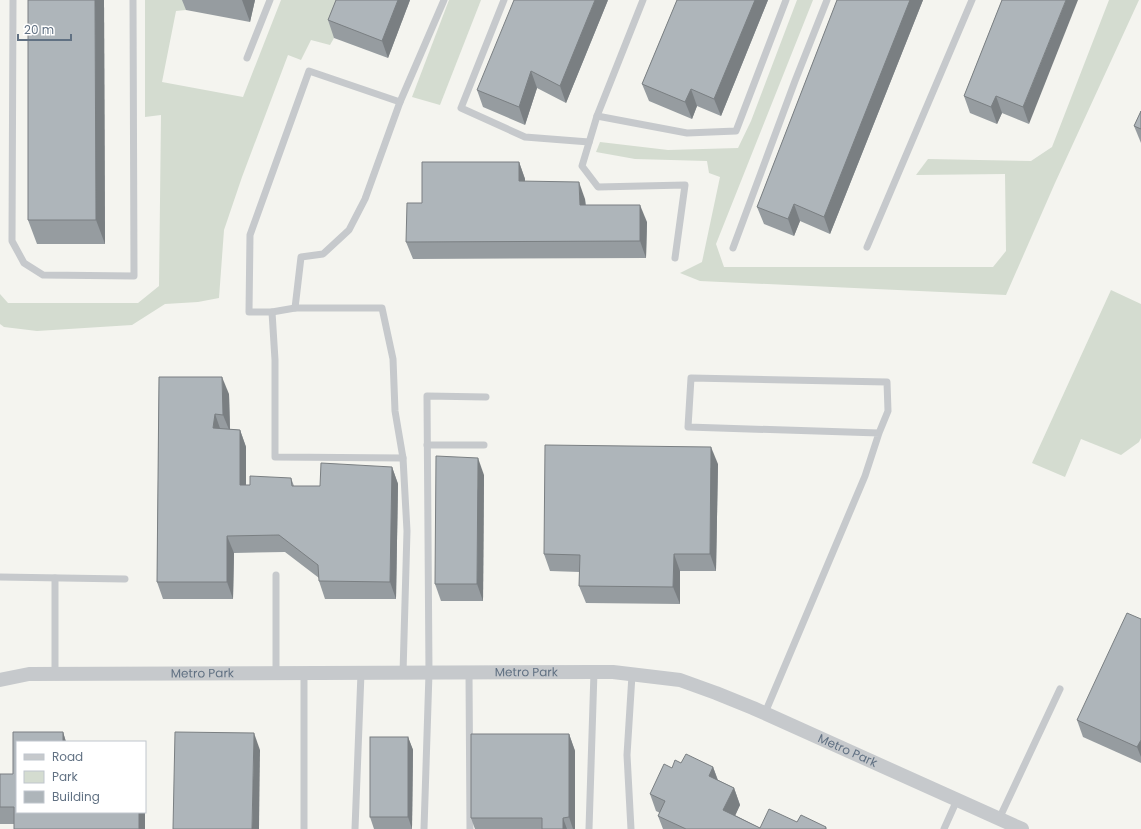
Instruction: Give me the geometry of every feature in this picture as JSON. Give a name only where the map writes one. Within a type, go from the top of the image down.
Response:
[{"type":"street","name":"Metro Park","points":[[0,680],[29,674],[55,673],[594,672],[632,674],[680,680],[764,713],[1022,829]]},
{"type":"lane","points":[[13,0],[12,241],[24,263],[43,275],[134,276],[133,0]]},
{"type":"lane","points":[[247,58],[270,0]]},
{"type":"lane","points":[[295,308],[301,257],[323,254],[349,230],[364,199],[400,102],[444,0]]},
{"type":"lane","points":[[504,0],[461,108],[525,138],[589,142]]},
{"type":"lane","points":[[643,0],[597,116],[582,166],[598,187],[685,186],[675,258]]},
{"type":"lane","points":[[597,116],[687,133],[736,131],[786,0]]},
{"type":"lane","points":[[733,248],[795,81],[827,0]]},
{"type":"lane","points":[[867,247],[972,0]]},
{"type":"lane","points":[[400,102],[309,71],[250,235],[249,312],[272,312],[295,308],[382,308],[392,359],[395,411],[404,458],[407,530],[403,673]]},
{"type":"lane","points":[[272,312],[275,360],[275,457],[404,458]]},
{"type":"lane","points":[[764,713],[866,476],[879,433],[888,411],[886,382],[691,378],[688,427],[879,433]]},
{"type":"lane","points":[[424,829],[429,673],[427,396],[486,397]]},
{"type":"lane","points":[[427,446],[484,445]]},
{"type":"lane","points":[[276,575],[276,673]]},
{"type":"lane","points":[[0,577],[125,579]]},
{"type":"lane","points":[[55,578],[55,673]]},
{"type":"lane","points":[[589,829],[594,672]]},
{"type":"lane","points":[[304,673],[304,829]]},
{"type":"lane","points":[[355,829],[361,673]]},
{"type":"lane","points":[[469,673],[470,829]]},
{"type":"lane","points":[[631,829],[627,755],[632,674]]},
{"type":"lane","points":[[999,819],[1060,689]]},
{"type":"lane","points":[[944,829],[957,800]]},
{"type":"green space","points":[[145,0],[188,0],[186,10],[176,11],[162,82],[243,97],[281,0],[348,0],[330,45],[311,40],[301,60],[288,55],[242,177],[224,230],[219,298],[198,302],[165,304],[132,325],[37,331],[4,327],[0,324],[0,294],[8,303],[138,303],[159,286],[161,115],[145,117]]},
{"type":"green space","points":[[449,0],[481,0],[440,105],[412,97]]},
{"type":"green space","points":[[797,0],[813,0],[716,244],[724,267],[993,267],[1006,251],[1005,174],[916,175],[928,159],[1031,161],[1052,147],[1109,0],[1139,0],[1055,183],[1006,295],[700,281],[680,273],[702,262],[720,177],[709,173],[707,161],[635,159],[596,152],[600,142],[668,150],[738,148],[751,121]]},
{"type":"green space","points":[[1111,290],[1141,304],[1141,438],[1139,442],[1121,455],[1081,439],[1065,477],[1032,463]]},
{"type":"building","points":[[28,0],[95,0],[96,220],[28,220]]},
{"type":"building","points":[[336,0],[398,0],[382,41],[328,20]]},
{"type":"building","points":[[514,0],[595,0],[560,86],[531,71],[519,107],[477,90]]},
{"type":"building","points":[[677,0],[755,0],[714,99],[691,89],[685,102],[642,84]]},
{"type":"building","points":[[837,0],[910,0],[824,217],[794,204],[788,219],[757,207]]},
{"type":"building","points":[[1002,0],[1066,0],[1023,107],[996,96],[991,107],[964,96]]},
{"type":"building","points":[[1141,111],[1141,129],[1134,126]]},
{"type":"building","points":[[422,162],[519,162],[519,181],[579,182],[580,205],[640,205],[640,241],[406,242],[407,203],[422,203]]},
{"type":"building","points":[[159,377],[222,377],[223,415],[215,414],[213,428],[240,430],[240,485],[250,485],[250,476],[291,478],[292,486],[320,486],[321,463],[392,467],[390,582],[319,581],[318,565],[279,535],[227,536],[227,582],[157,582]]},
{"type":"building","points":[[545,445],[711,447],[710,554],[674,554],[673,587],[579,586],[580,555],[544,554]]},
{"type":"building","points":[[436,456],[478,458],[477,584],[435,584]]},
{"type":"building","points":[[1127,613],[1141,619],[1141,740],[1137,747],[1077,720]]},
{"type":"building","points":[[13,732],[63,732],[63,741],[16,741],[16,813],[139,813],[139,829],[14,829],[14,807],[0,807],[0,774],[13,774]]},
{"type":"building","points":[[175,732],[254,733],[252,829],[173,829]]},
{"type":"building","points":[[471,734],[569,734],[569,817],[563,818],[563,829],[542,829],[542,818],[471,818]]},
{"type":"building","points":[[370,737],[408,737],[408,817],[370,817]]},
{"type":"building","points":[[686,754],[713,767],[709,776],[734,788],[723,810],[760,828],[769,809],[797,822],[801,815],[826,827],[825,829],[686,829],[658,816],[665,801],[650,794],[664,764],[672,768],[675,760],[681,763]]}]
